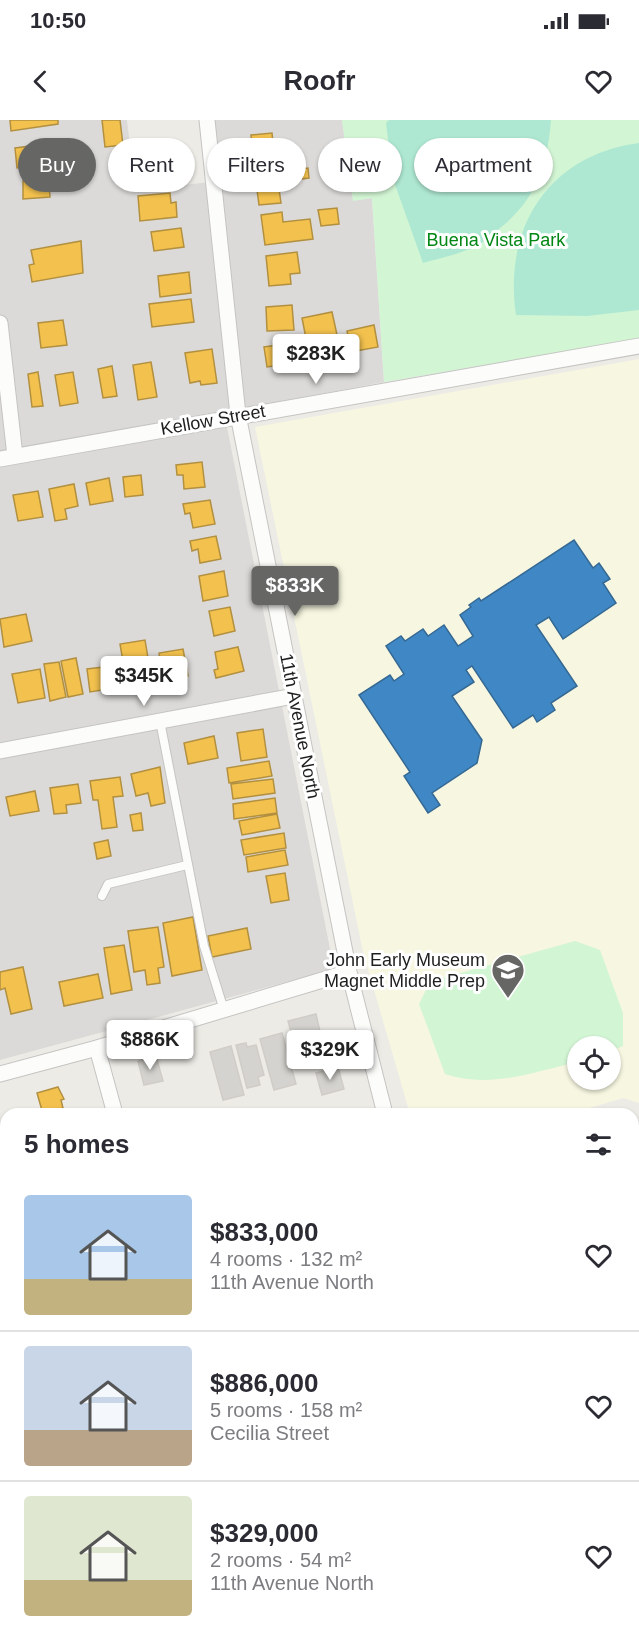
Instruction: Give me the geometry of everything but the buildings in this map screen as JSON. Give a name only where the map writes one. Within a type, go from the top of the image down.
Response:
[{"type":"street","name":"11th Avenue North","points":[[207,120],[238,415],[349,972],[383,1108]]},
{"type":"street","points":[[0,323],[8,458]]},
{"type":"street","name":"Kellow Street","points":[[8,458],[238,415],[639,346]]},
{"type":"street","points":[[0,751],[294,696]]},
{"type":"street","points":[[0,1074],[97,1048],[349,972]]},
{"type":"street","points":[[97,1048],[113,1108]]},
{"type":"lane","points":[[160,721],[204,946],[224,1010]]},
{"type":"lane","points":[[102,896],[108,884],[187,865]]},
{"type":"shaded area","points":[[0,120],[127,120],[129,138],[108,138],[108,192],[195,192],[195,184],[207,182],[207,192],[306,192],[306,138],[216,138],[214,120],[342,120],[344,138],[318,138],[318,192],[352,192],[353,200],[372,198],[384,382],[224,412],[334,969],[0,1060]]},
{"type":"shaded area","points":[[639,359],[639,1103],[623,1098],[590,1108],[408,1108],[363,952],[255,427]]},
{"type":"green space","name":"Buena Vista Park","points":[[342,120],[639,120],[639,339],[384,382],[372,198],[353,201],[352,192],[402,192],[402,138],[344,138]]},
{"type":"green space","points":[[389,120],[551,120],[549,138],[414,138],[414,192],[531,192],[509,221],[479,245],[457,254],[423,263],[398,192],[402,192],[402,138],[388,138],[386,123]]},
{"type":"green space","points":[[639,143],[639,310],[587,316],[516,315],[514,283],[517,253],[525,225],[539,200],[546,192],[553,192],[553,184],[557,179],[580,163],[607,150]]},
{"type":"green space","points":[[575,941],[600,950],[623,1013],[623,1046],[621,1047],[621,1036],[567,1036],[567,1064],[495,1079],[478,1080],[445,1074],[419,1004],[427,988],[439,979]]},
{"type":"place","name":"John Early Museum Magnet Middle Prep","points":[[508,999]]}]
